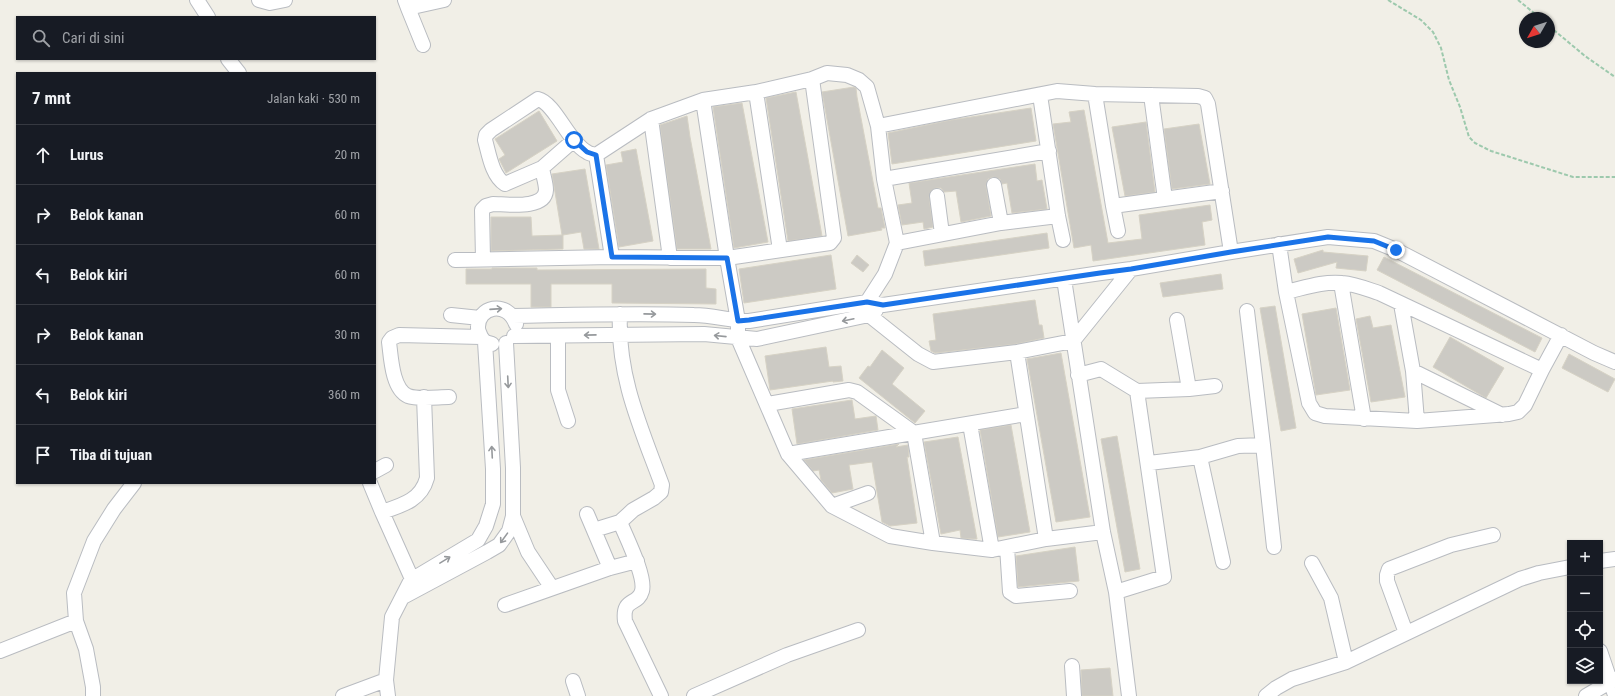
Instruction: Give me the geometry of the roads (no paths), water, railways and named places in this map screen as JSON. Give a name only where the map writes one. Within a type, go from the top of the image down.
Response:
[{"type":"street","points":[[197,0],[207,16]]},
{"type":"street","points":[[259,0],[270,3],[285,0]]},
{"type":"street","points":[[423,45],[406,4],[444,0]]},
{"type":"street","points":[[596,155],[651,119],[703,100],[756,92],[812,79],[827,73],[847,75],[859,80],[868,87],[878,126],[884,179],[897,243],[885,274],[868,308]]},
{"type":"street","points":[[455,260],[612,257],[727,258],[830,243],[834,238],[812,79]]},
{"type":"street","points":[[878,126],[1057,91],[1095,94],[1198,96],[1204,98],[1208,104],[1231,252]]},
{"type":"street","points":[[756,92],[780,250]]},
{"type":"street","points":[[1095,94],[1118,231]]},
{"type":"street","points":[[1040,95],[1063,240]]},
{"type":"street","points":[[1151,95],[1165,199]]},
{"type":"street","points":[[574,140],[542,168],[505,184],[499,180],[495,174],[485,140],[486,136],[491,130],[538,99],[546,103],[574,140],[587,152],[596,155]]},
{"type":"street","points":[[703,100],[738,321],[738,338],[768,404],[788,454],[832,506],[890,536],[992,550],[1046,539],[1103,532]]},
{"type":"street","points":[[651,119],[670,258]]},
{"type":"street","points":[[884,179],[1049,150]]},
{"type":"street","points":[[596,155],[612,257]]},
{"type":"street","points":[[483,259],[482,210],[486,206],[492,204],[536,204],[543,199],[546,191],[542,168]]},
{"type":"street","points":[[994,186],[1001,223]]},
{"type":"street","points":[[1113,206],[1222,191]]},
{"type":"street","points":[[937,196],[942,234]]},
{"type":"street","points":[[897,243],[1001,223],[1058,216]]},
{"type":"street","points":[[449,397],[408,396],[401,390],[395,381],[389,342],[392,338],[399,335],[483,339],[496,346],[510,340],[558,336],[619,334],[704,334],[757,339],[883,305],[1131,269],[1328,237],[1374,241],[1396,250],[1594,353],[1615,362]]},
{"type":"street","points":[[1279,244],[1286,292],[1309,403],[1316,413],[1324,416],[1417,421],[1502,415],[1518,412],[1525,406],[1561,335]]},
{"type":"street","points":[[513,316],[620,314],[697,315],[738,321],[868,308],[918,354],[933,362],[1017,352],[1073,341],[1131,269]]},
{"type":"street","points":[[1064,279],[1103,532],[1116,592],[1129,696]]},
{"type":"street","points":[[1286,292],[1317,284],[1341,283],[1354,285],[1379,293],[1542,370]]},
{"type":"street","points":[[1341,283],[1364,419]]},
{"type":"street","points":[[1401,304],[1413,371],[1417,421]]},
{"type":"street","points":[[388,696],[386,680],[392,616],[403,597],[414,585],[478,540],[486,526],[493,504],[493,470],[483,339],[478,328],[480,318],[487,311],[496,308],[506,310],[513,316],[516,326],[510,340],[513,516],[509,531],[499,545],[414,585]]},
{"type":"street","points":[[1247,311],[1274,547]]},
{"type":"street","points":[[451,314],[480,318]]},
{"type":"street","points":[[594,530],[620,522],[633,510],[654,498],[661,492],[662,485],[628,391],[619,334],[620,314]]},
{"type":"street","points":[[1177,320],[1189,389]]},
{"type":"street","points":[[558,336],[558,390],[568,421]]},
{"type":"street","points":[[1017,352],[1046,539]]},
{"type":"street","points":[[1078,375],[1101,369],[1138,391],[1189,389],[1215,386]]},
{"type":"street","points":[[1413,371],[1502,415]]},
{"type":"street","points":[[768,404],[849,390],[858,392],[914,433],[933,543]]},
{"type":"street","points":[[1116,592],[1164,577],[1138,391]]},
{"type":"street","points":[[382,512],[419,495],[424,488],[427,478],[424,397]]},
{"type":"street","points":[[788,454],[1026,414]]},
{"type":"street","points":[[970,424],[992,550]]},
{"type":"street","points":[[1149,463],[1200,457],[1238,446],[1263,445]]},
{"type":"street","points":[[1200,457],[1223,562]]},
{"type":"street","points":[[493,470],[513,468]]},
{"type":"street","points":[[93,696],[93,687],[86,649],[76,621],[74,593],[94,541],[114,509],[133,484]]},
{"type":"street","points":[[370,484],[414,585]]},
{"type":"street","points":[[832,506],[868,493]]},
{"type":"street","points":[[587,514],[610,568]]},
{"type":"street","points":[[513,516],[528,552],[552,588]]},
{"type":"street","points":[[620,522],[637,561],[642,586],[642,592],[637,599],[629,603],[624,611],[625,621],[661,696]]},
{"type":"street","points":[[1406,633],[1387,581],[1386,575],[1389,569],[1450,545],[1493,535]]},
{"type":"street","points":[[1007,547],[1010,592],[1016,596],[1070,591]]},
{"type":"street","points":[[1603,561],[1615,559]]},
{"type":"street","points":[[505,605],[610,568],[637,561]]},
{"type":"street","points":[[1312,563],[1331,598],[1346,662]]},
{"type":"street","points":[[1266,696],[1276,688],[1292,679],[1346,662],[1520,579],[1539,573],[1567,568]]},
{"type":"street","points":[[0,651],[76,621]]},
{"type":"street","points":[[694,696],[787,655],[858,630]]},
{"type":"street","points":[[1603,658],[1613,680],[1615,694]]},
{"type":"street","points":[[1072,666],[1074,696]]},
{"type":"street","points":[[342,696],[386,680]]},
{"type":"street","points":[[1586,696],[1613,680]]},
{"type":"street","points":[[574,681],[578,696]]}]
